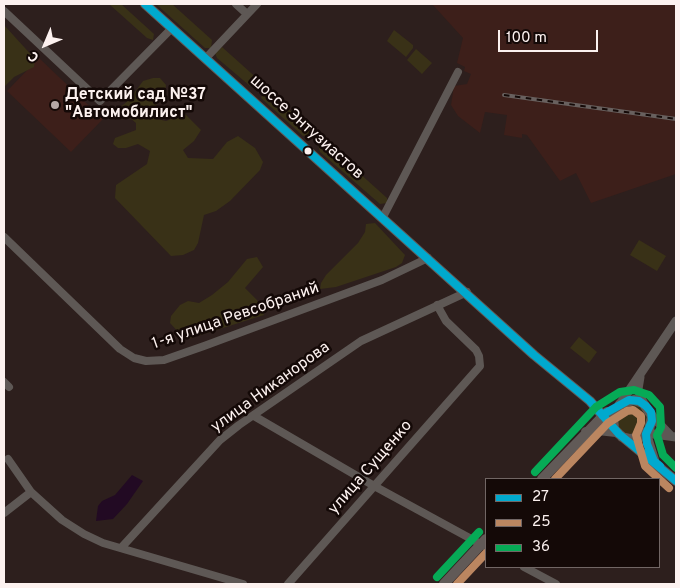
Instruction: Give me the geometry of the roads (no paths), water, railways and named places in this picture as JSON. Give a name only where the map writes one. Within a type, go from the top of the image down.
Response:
[{"type":"main road","name":"шоссе Энтузиастов","points":[[145,4],[467,292],[534,355],[590,401]]},
{"type":"main road","points":[[543,478],[602,414],[629,400],[643,403],[652,416],[651,426],[646,433],[635,439],[618,432],[598,430],[586,432]]},
{"type":"main road","points":[[590,401],[600,407],[617,406]]},
{"type":"main road","points":[[590,401],[618,432],[676,481]]},
{"type":"main road","points":[[617,406],[612,417],[618,432]]},
{"type":"main road","points":[[646,433],[654,461]]},
{"type":"main road","points":[[444,584],[485,543]]},
{"type":"street","points":[[236,4],[247,14]]},
{"type":"street","points":[[206,58],[257,4]]},
{"type":"street","points":[[4,11],[100,101],[172,28]]},
{"type":"street","points":[[383,217],[458,72]]},
{"type":"street","name":"1-я улица Ревсобраний","points":[[4,237],[120,349],[134,358],[146,361],[164,360],[204,346],[382,280],[428,258]]},
{"type":"street","name":"улица Никанорова","points":[[121,548],[220,440],[361,341],[467,292]]},
{"type":"street","name":"улица Сущенко","points":[[288,584],[376,487],[412,441],[477,371],[481,362],[476,350],[446,321],[437,305]]},
{"type":"street","points":[[617,406],[676,321]]},
{"type":"street","points":[[642,372],[638,388],[643,403]]},
{"type":"street","points":[[254,416],[376,487],[485,543]]},
{"type":"street","points":[[652,416],[673,436]]},
{"type":"street","points":[[646,433],[673,436]]},
{"type":"street","points":[[8,459],[30,492],[62,520],[102,543],[243,584]]},
{"type":"street","points":[[4,513],[30,492]]},
{"type":"street","points":[[526,568],[556,584]]},
{"type":"railway","points":[[504,95],[676,119]]},
{"type":"place","name":"Детский сад №37 \"Автомобилист\"","points":[[55,105]]}]
